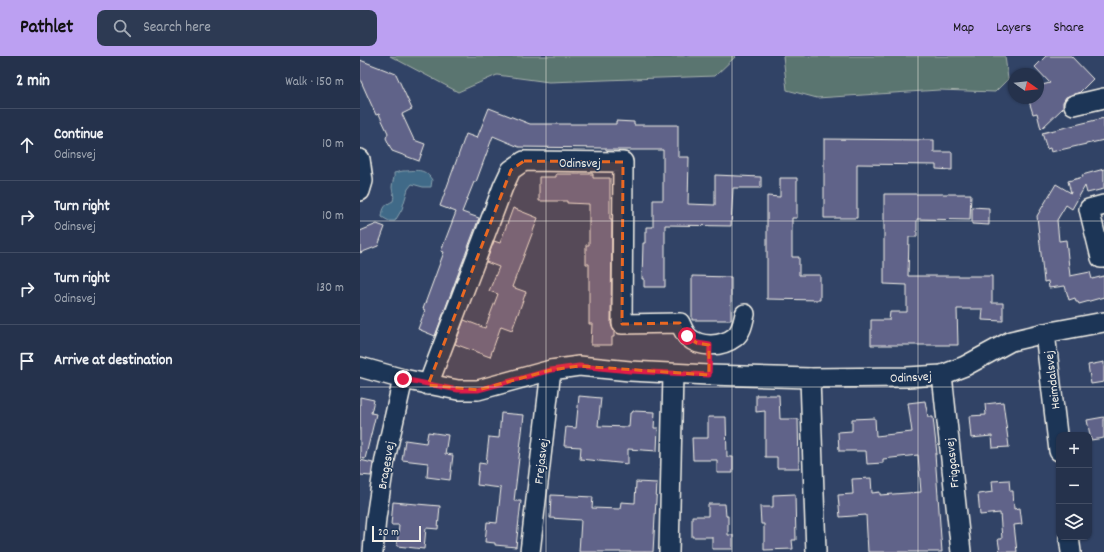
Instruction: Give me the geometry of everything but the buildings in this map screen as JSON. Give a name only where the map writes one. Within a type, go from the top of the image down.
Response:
[{"type":"street","points":[[1074,105],[1104,98]]},
{"type":"street","points":[[360,159],[363,181],[360,191]]},
{"type":"street","name":"Odinsvej","points":[[428,385],[503,187],[511,170],[524,161],[623,162],[622,324],[680,323],[687,336],[697,343],[710,345]]},
{"type":"street","points":[[1104,205],[1089,209],[1101,258],[1104,258]]},
{"type":"street","points":[[709,375],[710,345],[721,344],[735,337],[741,328],[745,314]]},
{"type":"street","name":"Odinsvej","points":[[360,367],[428,385],[458,390],[478,390],[551,370],[579,366],[673,374],[810,378],[907,378],[942,375],[965,366],[1010,341],[1104,322]]},
{"type":"street","name":"Heimdalsvej","points":[[1045,333],[1057,432]]},
{"type":"street","name":"Frejasvej","points":[[530,552],[551,370]]},
{"type":"street","points":[[668,552],[673,374]]},
{"type":"street","name":"Friggasvej","points":[[942,375],[961,552]]},
{"type":"street","points":[[810,378],[816,552]]},
{"type":"street","name":"Bragesvej","points":[[373,552],[376,518],[385,459],[403,379]]},
{"type":"street","points":[[1069,540],[1071,552]]},
{"type":"highlighted area","points":[[524,161],[623,162],[622,324],[680,323],[687,336],[697,343],[709,345],[709,375],[579,366],[551,370],[478,390],[428,385],[511,170]]},
{"type":"green space","points":[[390,56],[736,56],[715,76],[549,82],[497,75],[458,92]]},
{"type":"green space","points":[[783,56],[1005,56],[1008,79],[995,92],[939,90],[817,98],[787,90]]},
{"type":"water","points":[[403,171],[423,171],[432,180],[431,187],[423,187],[412,184],[408,189],[402,209],[395,221],[389,221],[382,217],[383,211],[386,205],[394,199],[392,187],[394,173]]},
{"type":"route","points":[[403,379],[458,390],[478,390],[551,370],[579,366],[673,374],[709,375],[710,345],[697,343],[687,336]]}]
